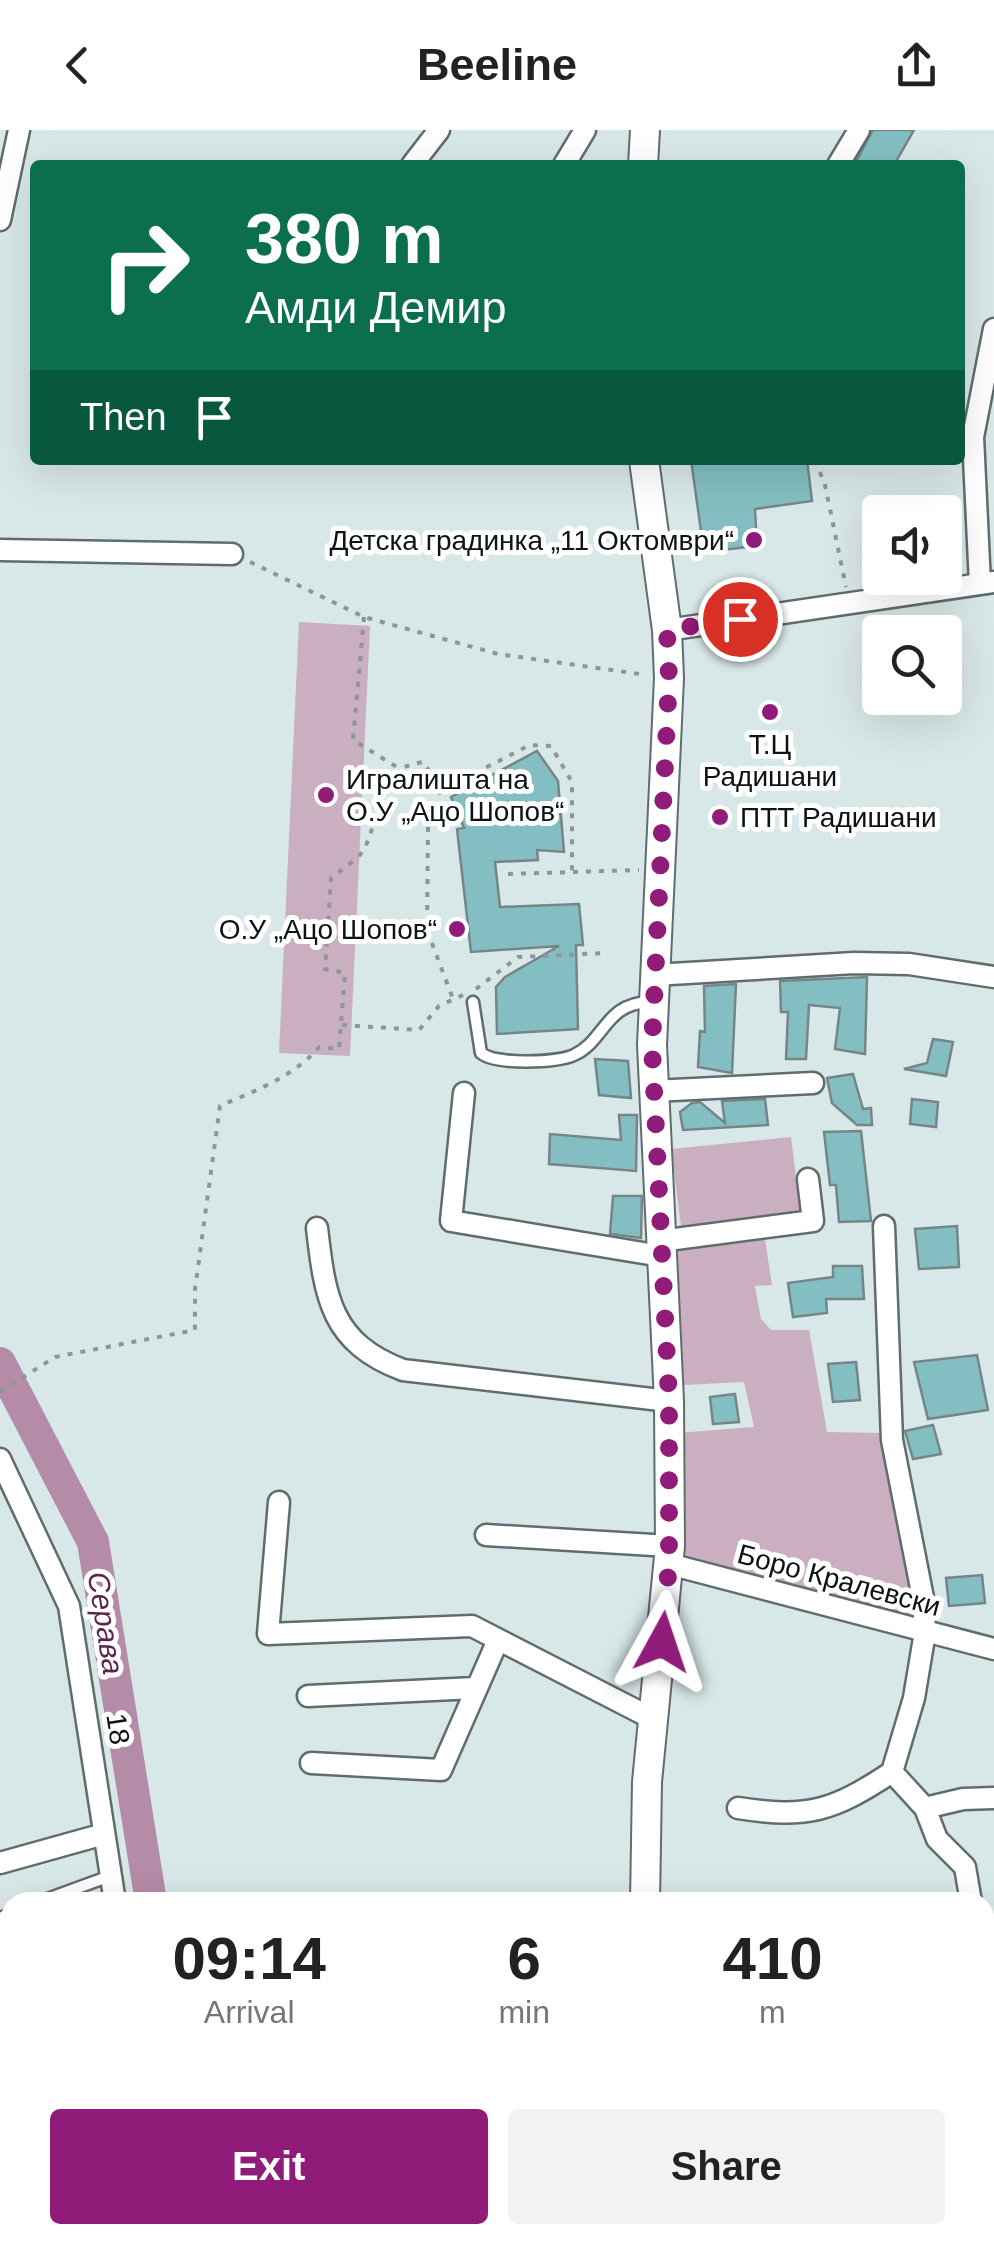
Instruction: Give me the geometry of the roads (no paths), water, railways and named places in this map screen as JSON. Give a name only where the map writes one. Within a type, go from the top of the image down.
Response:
[{"type":"street","points":[[0,220],[20,130]]},
{"type":"street","points":[[416,160],[439,130]]},
{"type":"street","points":[[567,160],[585,130]]},
{"type":"street","points":[[643,160],[645,130]]},
{"type":"street","points":[[841,160],[859,130]]},
{"type":"street","points":[[667,630],[987,583],[973,437],[994,329]]},
{"type":"street","points":[[645,465],[667,630],[669,678],[653,1090],[669,1400],[669,1555],[647,1782],[647,1892]]},
{"type":"street","points":[[0,550],[232,554]]},
{"type":"street","points":[[654,988],[854,964],[909,964],[994,977]]},
{"type":"street","points":[[653,1090],[814,1083]]},
{"type":"street","points":[[464,1093],[451,1221],[661,1248],[813,1221],[808,1179]]},
{"type":"street","points":[[738,1808],[815,1813],[842,1804],[892,1772],[914,1698],[924,1632],[923,1598],[892,1440],[884,1226]]},
{"type":"street","points":[[317,1228],[324,1289],[346,1333],[371,1358],[403,1370],[669,1400]]},
{"type":"street","name":"18","points":[[0,1460],[70,1606],[112,1892]]},
{"type":"street","points":[[279,1502],[268,1634],[472,1626],[655,1720]]},
{"type":"street","name":"Боро Кралевски","points":[[486,1536],[669,1555],[924,1632],[994,1648]]},
{"type":"street","points":[[312,1763],[441,1770],[498,1640]]},
{"type":"street","points":[[308,1696],[476,1688]]},
{"type":"street","points":[[892,1772],[926,1808],[937,1840],[965,1867],[969,1892]]},
{"type":"street","points":[[926,1808],[963,1799],[994,1798]]},
{"type":"street","points":[[0,1863],[104,1834]]},
{"type":"lane","points":[[474,1002],[481,1053],[501,1062],[571,1056],[625,1006],[654,988]]},
{"type":"lane","points":[[66,1892],[110,1876]]},
{"type":"waterway","name":"Серава","points":[[0,1363],[93,1542],[149,1892]]},
{"type":"place","name":"Детска градинка „11 Октомври“","points":[[754,540]]},
{"type":"place","name":"Т.Ц Радишани","points":[[770,712]]},
{"type":"place","name":"Игралишта на О.У „Ацо Шопов“","points":[[326,795]]},
{"type":"place","name":"ПТТ Радишани","points":[[720,817]]},
{"type":"place","name":"О.У „Ацо Шопов“","points":[[457,929]]}]
